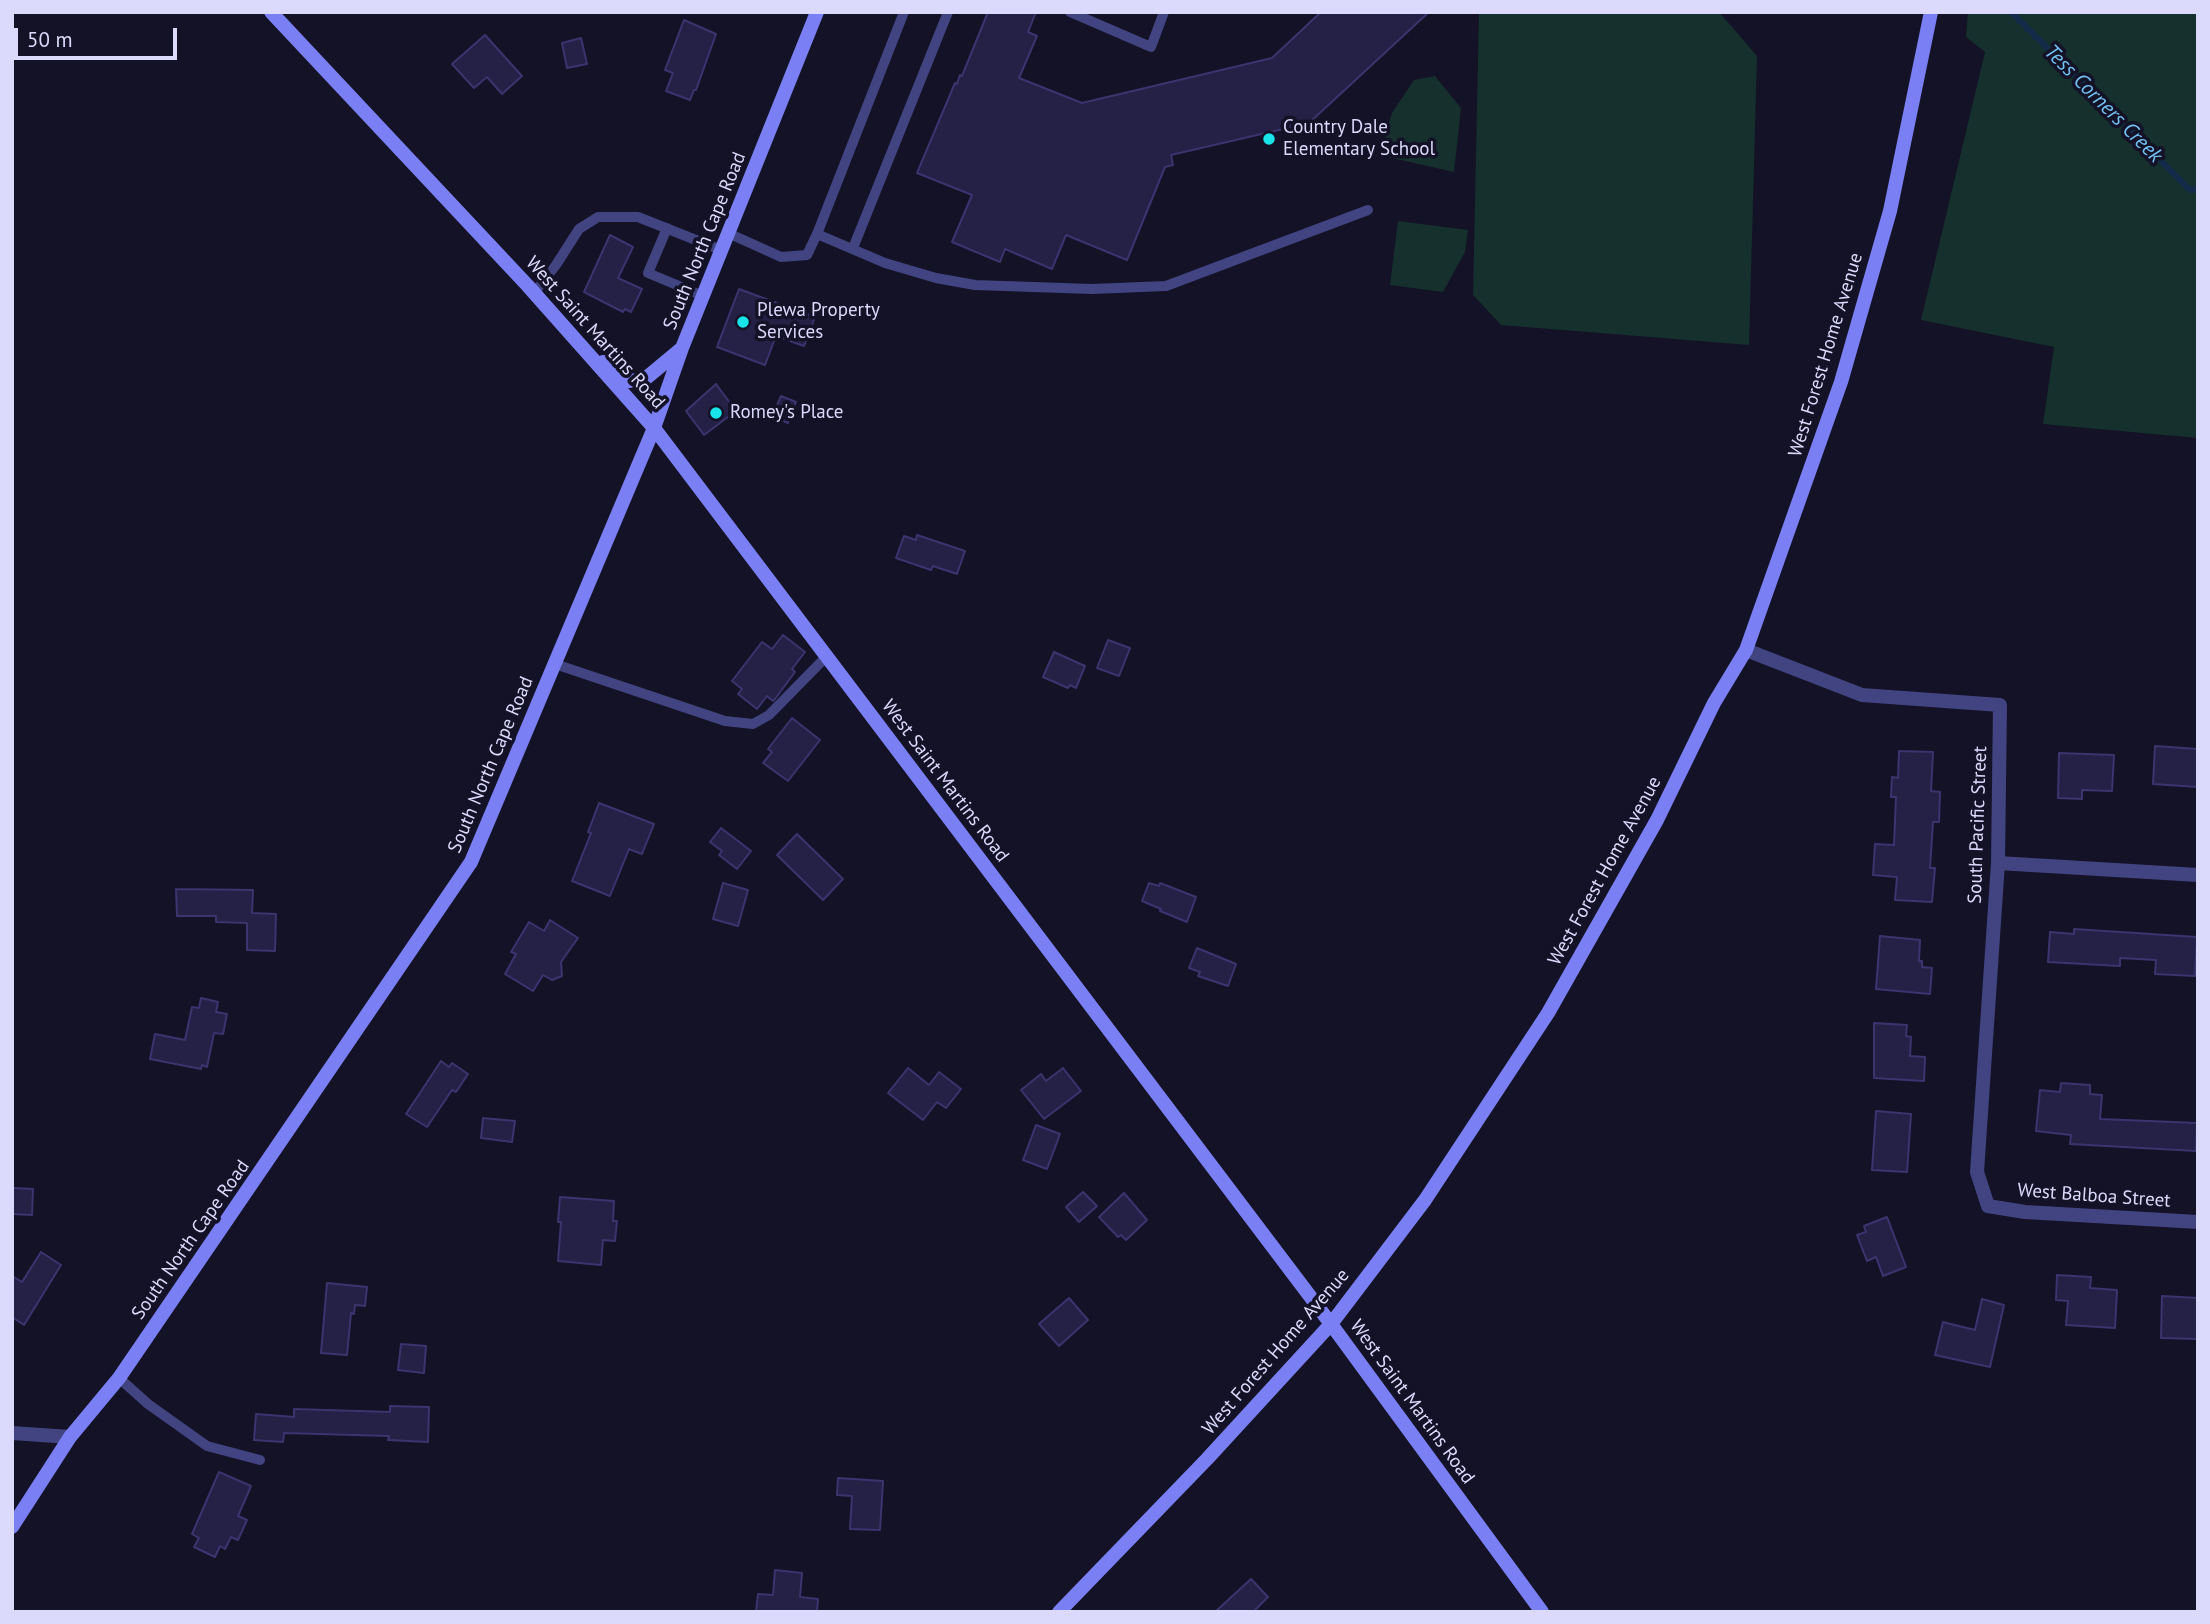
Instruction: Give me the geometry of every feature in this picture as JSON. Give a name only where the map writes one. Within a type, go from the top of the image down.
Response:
[{"type":"street","name":"West Saint Martins Road","points":[[271,12],[534,293],[654,428],[1331,1324],[1539,1611]]},
{"type":"street","name":"South North Cape Road","points":[[12,1527],[70,1437],[119,1378],[471,862],[654,428],[682,348],[817,12]]},
{"type":"street","name":"West Forest Home Avenue","points":[[1059,1612],[1207,1459],[1331,1324],[1424,1200],[1548,1013],[1657,820],[1714,703],[1746,650],[1845,369],[1890,211],[1931,12]]},
{"type":"street","points":[[580,345],[629,381],[645,379],[682,348]]},
{"type":"street","name":"South Pacific Street","points":[[1746,650],[1861,695],[2000,705],[1998,863],[1977,1172],[1988,1206]]},
{"type":"street","points":[[1998,863],[2198,875]]},
{"type":"street","name":"West Balboa Street","points":[[1988,1206],[2025,1212],[2198,1222]]},
{"type":"street","points":[[12,1433],[70,1437]]},
{"type":"lane","points":[[728,233],[781,257],[807,255],[904,12]]},
{"type":"lane","points":[[853,248],[948,12]]},
{"type":"lane","points":[[1070,12],[1151,47],[1164,12]]},
{"type":"lane","points":[[817,234],[898,267],[975,285],[1092,289],[1166,286],[1368,210]]},
{"type":"lane","points":[[534,293],[579,229],[598,217],[638,216],[721,250]]},
{"type":"lane","points":[[667,228],[648,273],[703,296]]},
{"type":"lane","points":[[555,664],[725,721],[753,724],[769,715],[826,657]]},
{"type":"lane","points":[[119,1378],[148,1404],[207,1446],[260,1460]]},
{"type":"green space","points":[[1479,12],[1719,12],[1757,56],[1749,345],[1501,325],[1473,295]]},
{"type":"green space","points":[[1968,12],[2198,12],[2198,438],[2043,424],[2054,347],[1921,320],[1985,52],[1966,37]]},
{"type":"green space","points":[[1435,76],[1461,108],[1454,172],[1383,156],[1392,113],[1414,80]]},
{"type":"green space","points":[[1398,221],[1468,230],[1465,252],[1443,292],[1390,285]]},
{"type":"building","points":[[988,12],[1036,12],[1028,32],[1037,36],[1019,78],[1082,103],[1272,58],[1321,12],[1429,12],[1309,123],[1171,155],[1173,165],[1165,167],[1127,260],[1066,235],[1052,269],[1005,249],[1000,262],[952,242],[972,195],[917,173]]},
{"type":"building","points":[[684,20],[716,34],[690,100],[666,91],[673,73],[665,70]]},
{"type":"building","points":[[485,35],[522,76],[502,94],[487,77],[474,88],[452,64]]},
{"type":"building","points":[[581,38],[587,64],[567,68],[562,43]]},
{"type":"building","points":[[610,235],[633,247],[618,278],[642,289],[631,312],[625,309],[623,312],[584,292]]},
{"type":"building","points":[[739,289],[815,317],[804,346],[776,336],[765,365],[717,347]]},
{"type":"building","points":[[716,384],[736,411],[704,435],[686,411]]},
{"type":"building","points":[[781,396],[796,402],[788,423],[772,417]]},
{"type":"building","points":[[917,535],[965,551],[957,574],[933,566],[931,570],[896,558],[904,536],[916,540]]},
{"type":"building","points":[[783,635],[805,652],[792,669],[795,672],[775,699],[773,701],[767,696],[757,709],[738,694],[742,689],[732,681],[762,642],[772,649]]},
{"type":"building","points":[[1108,640],[1130,648],[1119,676],[1097,668]]},
{"type":"building","points":[[1054,652],[1085,666],[1076,688],[1070,685],[1068,688],[1043,677]]},
{"type":"building","points":[[792,718],[820,740],[788,781],[763,763],[772,752],[768,749]]},
{"type":"building","points":[[2155,746],[2198,749],[2198,787],[2153,784]]},
{"type":"building","points":[[1899,751],[1933,752],[1931,791],[1940,792],[1939,822],[1933,822],[1930,868],[1935,868],[1932,902],[1895,900],[1897,877],[1873,875],[1875,844],[1894,845],[1896,797],[1891,797],[1892,777],[1898,778]]},
{"type":"building","points":[[2059,753],[2114,755],[2112,791],[2082,790],[2082,799],[2058,798]]},
{"type":"building","points":[[599,803],[654,824],[642,854],[629,849],[610,896],[572,881],[591,833],[588,832]]},
{"type":"building","points":[[721,828],[751,851],[737,869],[719,855],[722,851],[710,842]]},
{"type":"building","points":[[797,834],[843,879],[823,900],[777,855]]},
{"type":"building","points":[[723,883],[748,890],[738,926],[713,919]]},
{"type":"building","points":[[1149,883],[1159,886],[1160,883],[1196,897],[1187,922],[1142,901]]},
{"type":"building","points":[[176,889],[253,890],[252,913],[276,914],[275,951],[247,950],[247,923],[216,922],[216,916],[177,916]]},
{"type":"building","points":[[550,920],[578,938],[561,962],[562,976],[552,980],[543,975],[533,991],[505,974],[516,954],[511,952],[529,922],[544,931]]},
{"type":"building","points":[[2074,929],[2197,937],[2195,976],[2155,974],[2156,960],[2120,958],[2120,966],[2048,962],[2050,932],[2074,934]]},
{"type":"building","points":[[1880,936],[1920,940],[1919,961],[1922,961],[1922,967],[1932,968],[1930,994],[1876,989]]},
{"type":"building","points":[[1197,948],[1236,964],[1228,986],[1198,976],[1200,972],[1189,968]]},
{"type":"building","points":[[201,998],[218,1002],[216,1012],[227,1014],[223,1034],[214,1033],[207,1067],[202,1065],[201,1069],[150,1059],[155,1034],[185,1040],[192,1007],[199,1008]]},
{"type":"building","points":[[1874,1023],[1907,1025],[1906,1036],[1911,1037],[1910,1056],[1925,1057],[1924,1081],[1874,1078]]},
{"type":"building","points":[[441,1061],[449,1067],[452,1063],[468,1074],[456,1092],[452,1090],[427,1127],[406,1114]]},
{"type":"building","points":[[908,1068],[929,1085],[939,1072],[961,1089],[946,1108],[937,1102],[923,1120],[888,1093]]},
{"type":"building","points":[[1063,1068],[1081,1091],[1044,1119],[1021,1090],[1041,1074],[1046,1081]]},
{"type":"building","points":[[2061,1083],[2090,1085],[2090,1094],[2102,1095],[2100,1119],[2197,1123],[2196,1151],[2070,1144],[2071,1135],[2036,1131],[2040,1090],[2060,1092]]},
{"type":"building","points":[[1876,1111],[1911,1114],[1907,1172],[1872,1170]]},
{"type":"building","points":[[483,1118],[515,1121],[512,1142],[481,1138]]},
{"type":"building","points":[[1036,1125],[1060,1134],[1047,1169],[1023,1160]]},
{"type":"building","points":[[12,1188],[33,1189],[32,1215],[12,1214]]},
{"type":"building","points":[[1083,1192],[1097,1206],[1079,1222],[1066,1207]]},
{"type":"building","points":[[1124,1193],[1147,1220],[1126,1240],[1121,1235],[1118,1237],[1099,1217]]},
{"type":"building","points":[[560,1197],[614,1201],[613,1221],[617,1221],[615,1241],[603,1240],[601,1265],[558,1261]]},
{"type":"building","points":[[1887,1217],[1906,1267],[1883,1276],[1876,1257],[1867,1261],[1857,1235],[1866,1232],[1864,1226]]},
{"type":"building","points":[[41,1252],[61,1265],[24,1325],[12,1317],[12,1276],[22,1282]]},
{"type":"building","points":[[2057,1275],[2091,1277],[2090,1288],[2117,1290],[2115,1328],[2066,1325],[2068,1301],[2056,1300]]},
{"type":"building","points":[[327,1283],[367,1287],[365,1306],[355,1305],[354,1314],[351,1313],[347,1355],[321,1353]]},
{"type":"building","points":[[2162,1296],[2198,1298],[2198,1339],[2161,1338]]},
{"type":"building","points":[[1069,1298],[1088,1320],[1059,1346],[1039,1324]]},
{"type":"building","points":[[1982,1299],[2004,1305],[1990,1367],[1935,1355],[1943,1322],[1975,1330]]},
{"type":"building","points":[[401,1344],[426,1346],[424,1373],[398,1370]]},
{"type":"building","points":[[390,1406],[429,1407],[428,1442],[388,1440],[389,1436],[284,1433],[283,1442],[254,1440],[256,1414],[294,1417],[294,1409],[390,1412]]},
{"type":"building","points":[[219,1472],[251,1486],[238,1516],[247,1520],[238,1540],[231,1537],[225,1549],[220,1546],[215,1557],[194,1547],[199,1538],[192,1534]]},
{"type":"building","points":[[838,1478],[883,1481],[880,1530],[850,1529],[852,1496],[837,1495]]},
{"type":"building","points":[[775,1570],[802,1573],[800,1597],[818,1599],[817,1612],[756,1612],[758,1594],[773,1595]]},
{"type":"building","points":[[1251,1579],[1268,1597],[1253,1612],[1215,1612]]},
{"type":"waterway","name":"Tess Corners Creek","points":[[2011,12],[2190,190],[2198,189]]},
{"type":"place","name":"Country Dale Elementary School","points":[[1269,139]]},
{"type":"place","name":"Plewa Property Services","points":[[743,322]]},
{"type":"place","name":"Romey's Place","points":[[716,413]]}]
